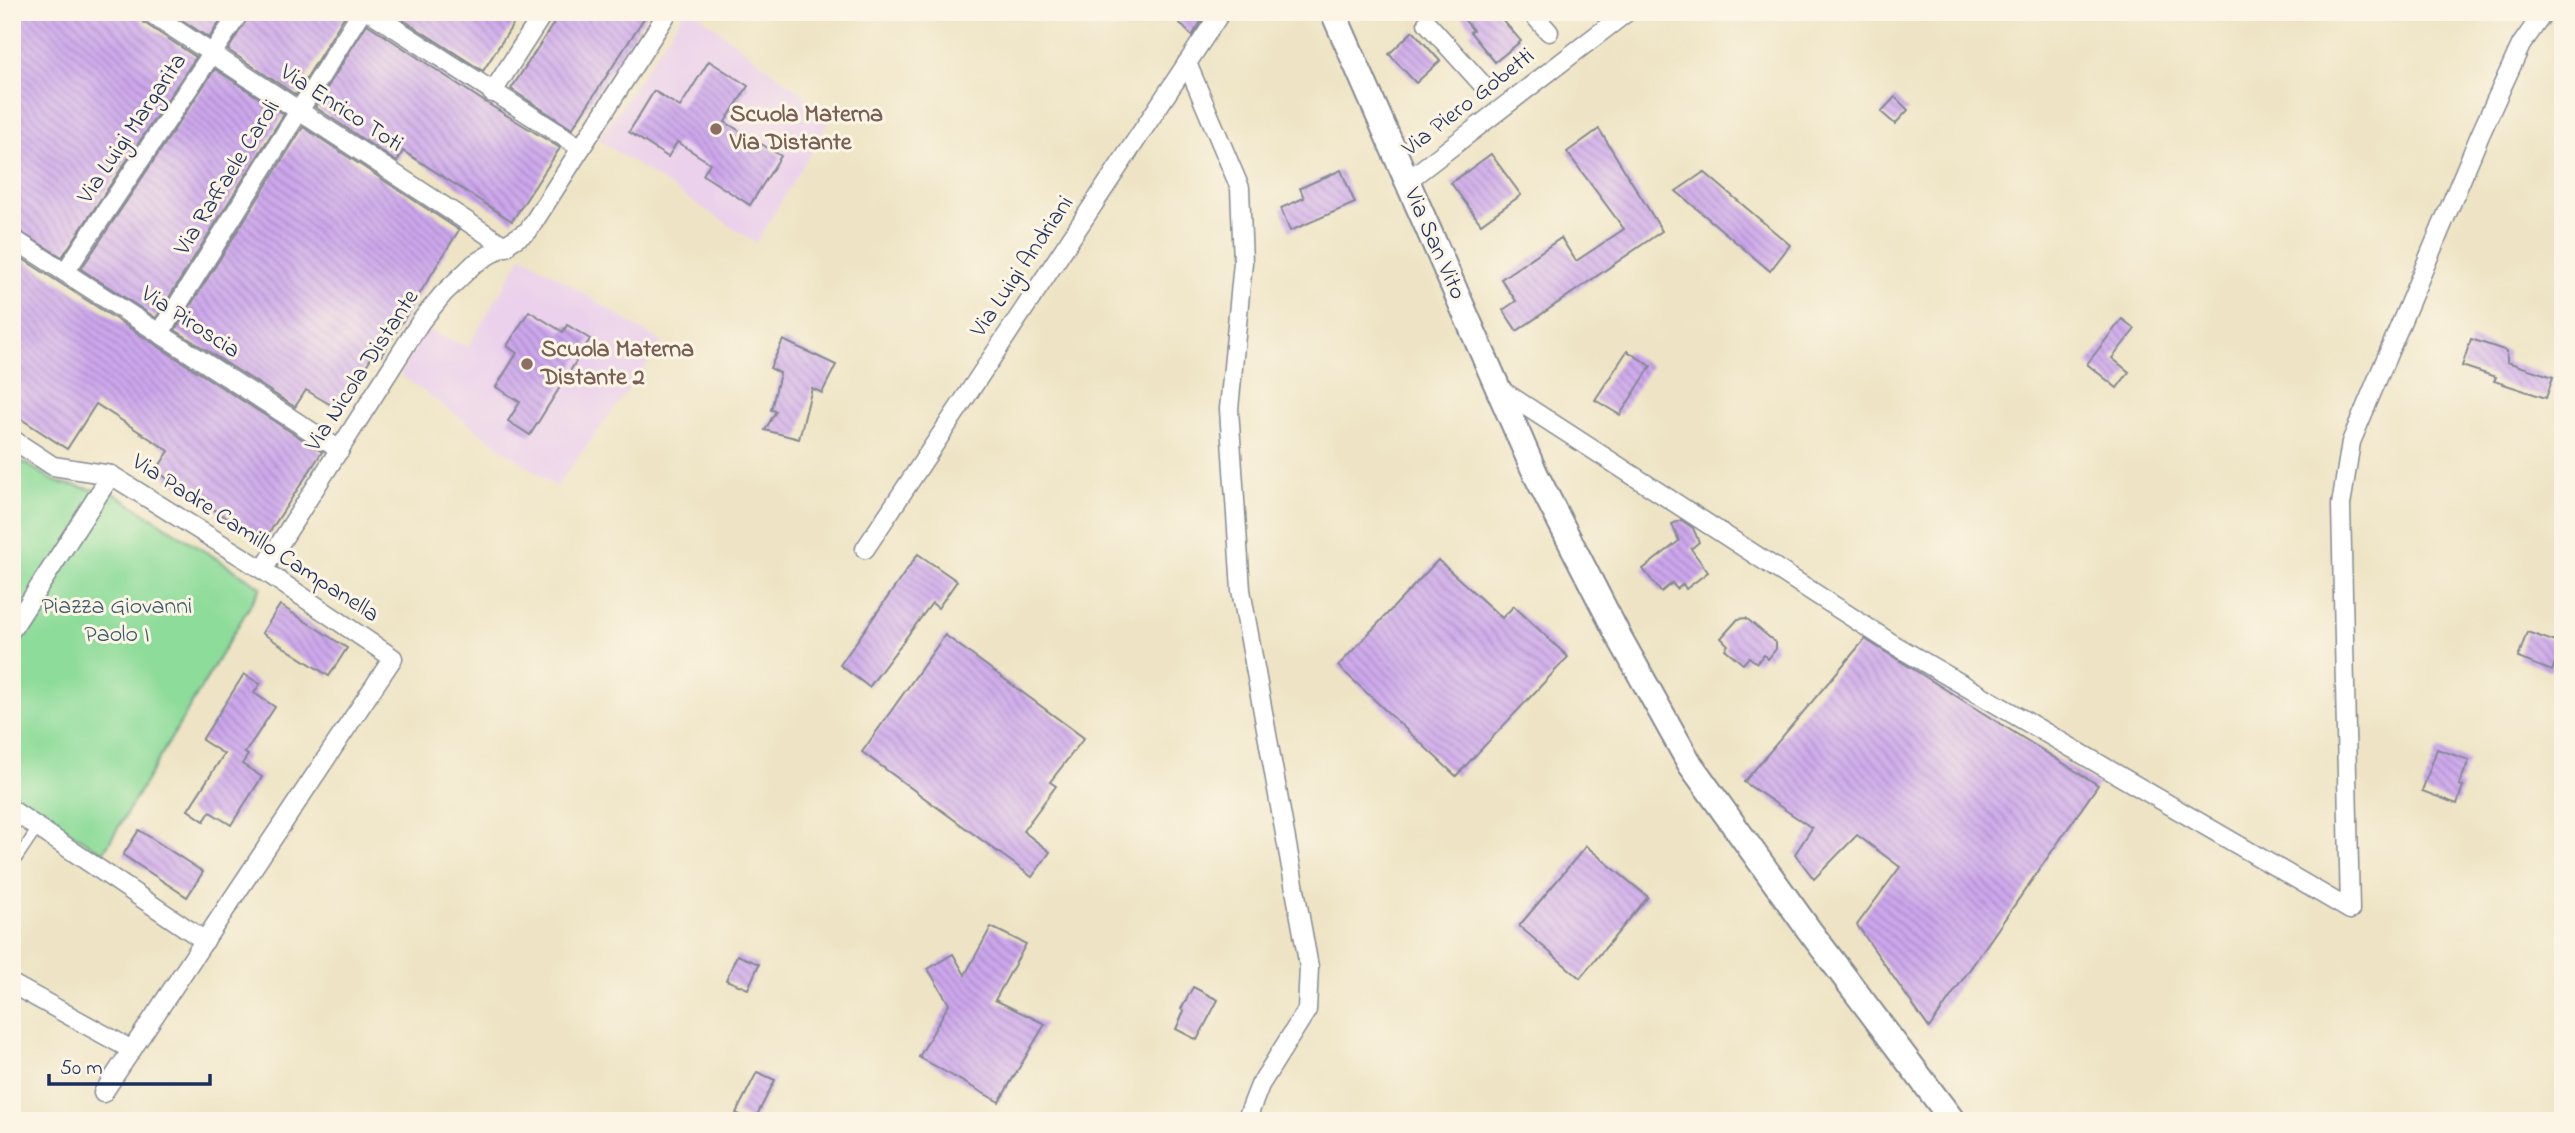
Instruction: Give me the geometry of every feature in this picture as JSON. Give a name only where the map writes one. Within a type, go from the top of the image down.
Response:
[{"type":"street","name":"Via Enrico Toti","points":[[149,12],[506,247]]},
{"type":"street","name":"Via Luigi Margarita","points":[[65,272],[214,55],[240,12]]},
{"type":"street","name":"Via Raffaele Caroli","points":[[160,333],[361,12]]},
{"type":"street","points":[[370,12],[581,148]]},
{"type":"street","points":[[492,93],[544,12]]},
{"type":"street","name":"Via Nicola Distante","points":[[263,570],[421,321],[443,294],[474,264],[506,247],[528,231],[668,12]]},
{"type":"street","name":"Via Luigi Andriani","points":[[865,549],[1221,12]]},
{"type":"street","name":"Via San Vito","points":[[1333,12],[1536,475],[1618,635],[1690,764],[1809,930],[1953,1121]]},
{"type":"street","points":[[1531,12],[1549,32]]},
{"type":"street","name":"Via Piero Gobetti","points":[[1407,181],[1627,12]]},
{"type":"street","points":[[1498,388],[1894,644],[2350,910],[2341,505],[2351,442],[2485,123],[2521,44],[2544,12]]},
{"type":"street","points":[[1427,23],[1482,84]]},
{"type":"street","points":[[1187,63],[1240,188],[1243,262],[1229,409],[1241,590],[1309,967],[1307,1010],[1260,1085],[1246,1121]]},
{"type":"street","name":"Via Piroscia","points":[[12,238],[340,450]]},
{"type":"street","name":"Via Padre Camillo Campanella","points":[[12,439],[53,466],[111,474],[263,570],[393,658],[205,941]]},
{"type":"street","points":[[12,629],[111,474]]},
{"type":"street","points":[[12,810],[205,941],[103,1093]]},
{"type":"street","points":[[12,984],[132,1050]]},
{"type":"lane","points":[[12,866],[37,827]]},
{"type":"shaded area","name":"Scuola Materna Via Distante","points":[[684,12],[695,12],[832,117],[756,243],[599,140]]},
{"type":"shaded area","name":"Scuola Materna Distante 2","points":[[522,255],[663,343],[556,487],[401,375],[421,328],[468,347]]},
{"type":"green space","name":"Piazza Giovanni Paolo I","points":[[12,455],[56,482],[115,494],[261,587],[103,853],[12,793]]},
{"type":"building","points":[[12,12],[138,12],[143,22],[196,57],[62,257],[12,227]]},
{"type":"building","points":[[170,12],[226,12],[209,38]]},
{"type":"building","points":[[251,12],[347,12],[296,95],[228,50]]},
{"type":"building","points":[[391,12],[521,12],[483,71]]},
{"type":"building","points":[[561,12],[648,12],[572,129],[511,89]]},
{"type":"building","points":[[1169,12],[1207,12],[1192,36]]},
{"type":"building","points":[[1458,12],[1496,12],[1521,41],[1495,62],[1470,32],[1473,30]]},
{"type":"building","points":[[367,24],[560,148],[512,221],[403,151],[397,162],[315,107]]},
{"type":"building","points":[[1413,31],[1440,61],[1416,83],[1389,54]]},
{"type":"building","points":[[709,61],[748,86],[725,122],[781,156],[750,205],[703,175],[710,163],[677,142],[668,157],[629,132],[654,91],[680,107]]},
{"type":"building","points":[[215,69],[284,114],[156,318],[81,269]]},
{"type":"building","points":[[1895,97],[1908,110],[1895,124],[1881,112]]},
{"type":"building","points":[[303,127],[459,230],[381,356],[374,353],[339,410],[306,390],[295,407],[175,330]]},
{"type":"building","points":[[1599,129],[1662,231],[1517,331],[1503,310],[1516,301],[1501,279],[1561,238],[1576,261],[1624,229],[1567,152]]},
{"type":"building","points":[[1491,154],[1521,195],[1481,224],[1451,183]]},
{"type":"building","points":[[1341,170],[1355,203],[1290,231],[1281,208],[1304,198],[1300,188]]},
{"type":"building","points":[[1704,172],[1790,245],[1770,271],[1676,191]]},
{"type":"building","points":[[12,252],[322,452],[263,542],[156,471],[169,451],[96,404],[67,449],[12,413]]},
{"type":"building","points":[[529,311],[563,332],[567,325],[590,339],[530,435],[508,421],[520,402],[496,387],[517,353],[507,346]]},
{"type":"building","points":[[2122,319],[2135,329],[2112,358],[2129,372],[2117,388],[2087,364]]},
{"type":"building","points":[[2471,339],[2507,351],[2507,362],[2553,377],[2546,398],[2494,381],[2496,377],[2462,366]]},
{"type":"building","points":[[783,340],[836,365],[822,393],[812,388],[799,439],[765,430],[776,411],[771,410],[780,373],[770,368]]},
{"type":"building","points":[[1627,351],[1651,366],[1620,415],[1595,400]]},
{"type":"building","points":[[1681,520],[1693,528],[1699,542],[1691,549],[1708,572],[1686,589],[1683,584],[1677,589],[1672,583],[1661,592],[1643,569],[1679,541],[1672,524]]},
{"type":"building","points":[[918,554],[957,581],[938,608],[932,603],[869,687],[840,665]]},
{"type":"building","points":[[1438,560],[1502,618],[1514,606],[1568,657],[1456,776],[1338,666]]},
{"type":"building","points":[[280,605],[347,648],[329,676],[262,633]]},
{"type":"building","points":[[1746,618],[1776,643],[1776,649],[1768,659],[1764,655],[1757,663],[1749,657],[1743,664],[1725,649],[1728,645],[1721,638],[1738,619]]},
{"type":"building","points":[[2527,632],[2562,644],[2552,671],[2518,658]]},
{"type":"building","points":[[945,635],[1084,738],[1050,782],[1056,786],[1023,831],[1050,852],[1032,877],[862,752]]},
{"type":"building","points":[[1865,639],[2098,785],[1929,1028],[1857,925],[1900,867],[1857,835],[1814,879],[1795,854],[1812,828],[1744,782]]},
{"type":"building","points":[[244,674],[260,684],[254,693],[275,707],[245,753],[248,755],[242,764],[262,777],[231,825],[210,812],[204,821],[188,810],[224,754],[202,740]]},
{"type":"building","points":[[2437,749],[2469,760],[2459,785],[2463,786],[2457,804],[2422,791]]},
{"type":"building","points":[[139,830],[203,872],[187,897],[123,855]]},
{"type":"building","points":[[1586,846],[1648,897],[1580,978],[1519,926]]},
{"type":"building","points":[[991,927],[1026,944],[995,1000],[1045,1024],[999,1102],[919,1057],[949,1004],[928,969],[953,954],[965,975]]},
{"type":"building","points":[[737,955],[759,964],[748,989],[726,980]]},
{"type":"building","points":[[1193,987],[1218,1000],[1197,1040],[1176,1029],[1184,1011],[1181,1009]]},
{"type":"building","points":[[757,1072],[775,1080],[754,1121],[751,1121],[736,1113]]},
{"type":"place","name":"Scuola Materna Via Distante","points":[[716,129]]},
{"type":"place","name":"Scuola Materna Distante 2","points":[[527,364]]}]
